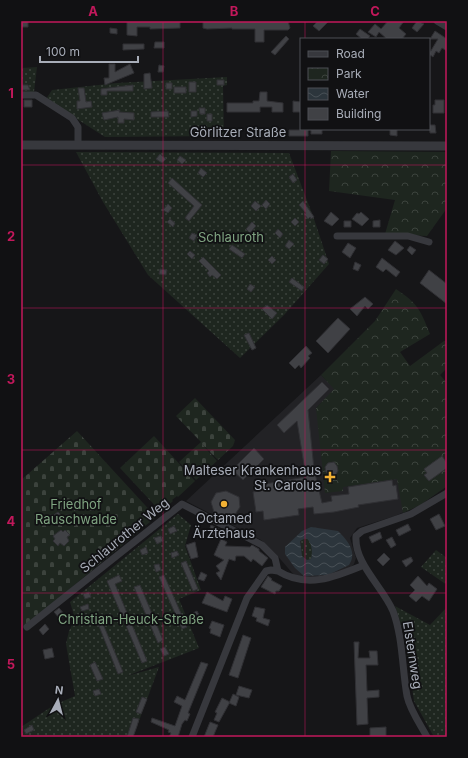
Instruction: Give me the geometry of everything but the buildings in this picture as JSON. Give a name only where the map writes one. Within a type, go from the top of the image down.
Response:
[{"type":"street","points":[[437,21],[447,27]]},
{"type":"street","points":[[21,95],[36,95],[72,118],[78,127],[78,145]]},
{"type":"street","name":"Görlitzer Straße","points":[[21,145],[447,146]]},
{"type":"street","points":[[337,236],[408,236],[429,242]]},
{"type":"street","name":"Elsternweg","points":[[427,737],[408,697],[400,637],[393,611],[380,586],[364,565],[356,543],[356,536],[362,531],[411,514],[447,493]]},
{"type":"street","name":"Schlaurother Weg","points":[[27,627],[182,504],[262,545],[275,558],[278,571]]},
{"type":"street","points":[[192,737],[247,598],[266,571],[278,571],[293,578],[313,580],[331,578],[364,565]]},
{"type":"shaded area","name":"Malteser Krankenhaus St. Carolus","points":[[321,375],[335,389],[316,408],[447,486],[420,505],[395,516],[357,528],[350,538],[356,558],[354,564],[349,569],[328,576],[305,578],[294,575],[275,553],[261,540],[186,501]]},
{"type":"green space","points":[[37,67],[34,92],[21,93],[21,68]]},
{"type":"green space","points":[[227,77],[227,85],[223,86],[224,136],[105,137],[46,99],[52,90],[117,83]]},
{"type":"green space","points":[[331,151],[447,152],[447,208],[427,236],[385,234],[395,200],[329,191]]},
{"type":"green space","name":"Schlauroth","points":[[76,152],[289,153],[313,216],[329,264],[284,315],[240,358],[148,275],[103,202]]},
{"type":"green space","points":[[396,289],[418,308],[430,334],[400,352],[410,366],[444,341],[447,341],[447,368],[440,375],[447,383],[447,486],[420,505],[403,513],[397,479],[343,487],[343,491],[325,493],[316,408],[334,389],[321,375],[375,321]]},
{"type":"green space","points":[[195,398],[235,440],[233,446],[218,460],[201,443],[217,461],[196,480],[179,462],[201,442],[176,416]]},
{"type":"green space","name":"Friedhof Rauschwalde","points":[[77,431],[156,517],[24,627],[21,623],[21,480]]},
{"type":"green space","points":[[154,436],[195,481],[178,497],[177,496],[172,500],[173,501],[161,512],[120,468]]},
{"type":"green space","name":"Christian-Heuck-Straße","points":[[178,514],[191,525],[185,546],[201,590],[179,599],[199,648],[127,676],[159,667],[133,737],[21,737],[21,727],[54,705],[75,696],[66,644],[69,631],[75,619],[70,602]]},
{"type":"green space","points":[[307,538],[311,545],[312,553],[311,559],[307,560],[302,556],[301,539]]},
{"type":"green space","points":[[436,550],[447,558],[447,585],[421,567]]},
{"type":"green space","points":[[395,606],[430,625],[447,607],[447,737],[434,737],[414,701],[404,633]]},
{"type":"water","points":[[311,527],[338,531],[348,542],[352,551],[349,565],[328,575],[304,576],[295,568],[285,554],[285,547],[302,531]],"holes":[[[306,538],[312,547],[312,553],[311,559],[307,560],[302,556],[300,541]]]},
{"type":"place","name":"Malteser Krankenhaus St. Carolus","points":[[330,477]]},
{"type":"place","name":"Octamed Ärztehaus","points":[[224,504]]}]
